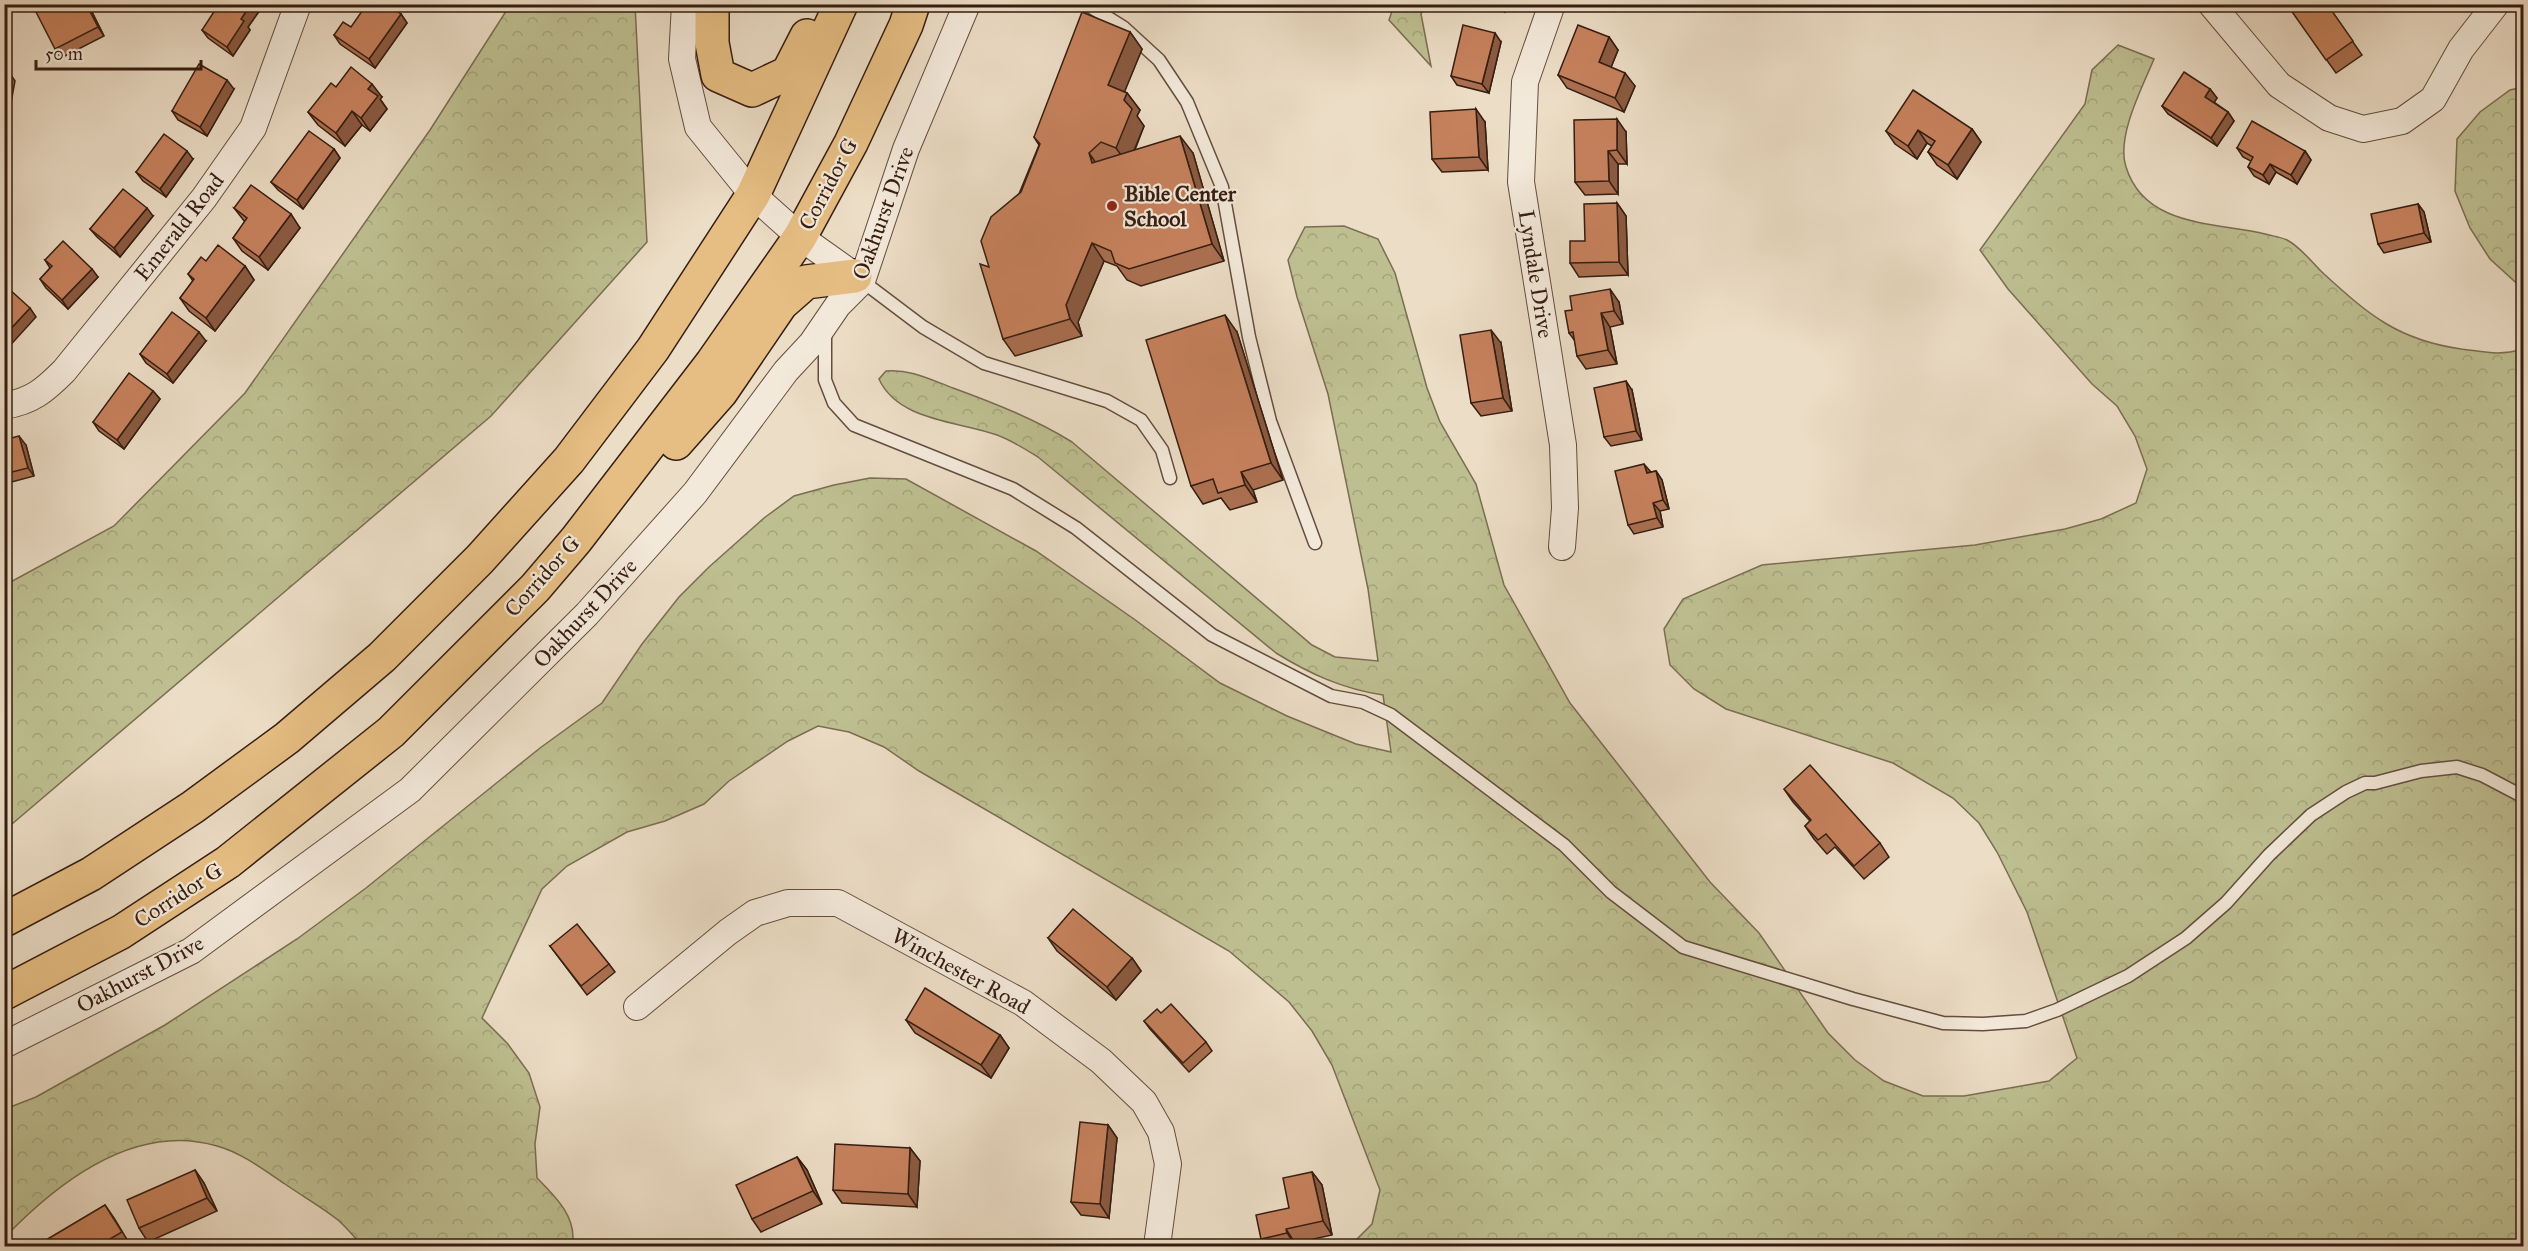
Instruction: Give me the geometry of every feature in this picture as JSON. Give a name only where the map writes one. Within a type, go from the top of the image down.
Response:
[{"type":"highway","points":[[711,4],[712,43],[718,75],[752,90],[788,73],[822,4]]},
{"type":"highway","points":[[4,920],[91,874],[193,807],[286,738],[382,657],[480,559],[569,460],[653,349],[753,195],[841,4]]},
{"type":"highway","name":"Corridor G","points":[[4,993],[121,932],[228,862],[391,732],[536,588],[576,540],[712,363],[800,237],[851,143],[913,4]]},
{"type":"highway","points":[[576,540],[634,489],[721,392],[781,304],[806,282],[859,279]]},
{"type":"street","name":"Emerald Road","points":[[4,406],[25,402],[50,386],[204,198],[252,128],[298,4]]},
{"type":"street","points":[[685,4],[682,59],[698,127],[753,195],[800,237],[859,279]]},
{"type":"street","points":[[689,90],[711,4]]},
{"type":"street","name":"Oakhurst Drive","points":[[4,1046],[191,951],[410,790],[587,614],[695,493],[786,371],[812,343],[859,279],[906,149],[968,4]]},
{"type":"street","name":"Lyndale Drive","points":[[1552,4],[1526,82],[1521,182],[1563,445],[1562,547]]},
{"type":"street","points":[[2211,4],[2279,84],[2329,118],[2363,129],[2402,121],[2433,99],[2461,49],[2496,4]]},
{"type":"street","name":"Winchester Road","points":[[637,1007],[728,932],[755,913],[788,903],[838,903],[1023,1003],[1101,1061],[1144,1102],[1161,1132],[1168,1164],[1157,1246]]},
{"type":"lane","points":[[1086,4],[1123,27],[1159,60],[1187,102],[1222,187],[1249,337],[1270,421],[1315,543]]},
{"type":"lane","points":[[859,279],[923,327],[984,363],[1107,401],[1141,420],[1162,450],[1170,478]]},
{"type":"lane","points":[[825,324],[825,380],[834,403],[854,425],[1013,489],[1076,528],[1212,635],[1331,696],[1363,702],[1391,715],[1564,845],[1611,892],[1683,946],[1861,1002],[1943,1023],[1983,1024],[2026,1020],[2057,1010],[2128,976],[2186,938],[2226,903],[2269,855],[2311,815],[2346,792],[2365,783],[2374,783],[2421,771],[2457,767],[2482,775],[2523,797]]},
{"type":"green space","points":[[510,5],[635,5],[647,242],[491,416],[5,830],[5,585],[114,526],[245,393],[430,130]]},
{"type":"green space","points":[[1394,5],[1425,5],[1421,14],[1431,66],[1389,20]]},
{"type":"green space","points":[[2118,45],[2154,59],[2137,98],[2124,142],[2126,167],[2135,187],[2149,202],[2165,212],[2184,219],[2287,240],[2356,302],[2386,324],[2419,339],[2439,345],[2485,352],[2499,353],[2523,349],[2523,1246],[1350,1246],[1372,1224],[1380,1190],[1332,1065],[1312,1031],[1289,1002],[1229,951],[919,771],[884,747],[849,732],[818,726],[788,741],[729,781],[704,804],[665,821],[627,832],[567,866],[542,889],[482,1018],[507,1043],[529,1073],[540,1107],[535,1144],[537,1178],[564,1208],[572,1226],[572,1246],[363,1246],[332,1215],[252,1162],[217,1146],[187,1141],[157,1142],[128,1150],[100,1162],[49,1196],[5,1237],[5,1109],[36,1097],[165,1025],[297,939],[366,888],[540,748],[602,703],[642,644],[679,597],[764,518],[794,496],[870,478],[906,479],[1036,551],[1134,619],[1220,683],[1287,716],[1356,744],[1391,752],[1383,695],[1327,680],[1276,653],[1038,457],[997,435],[930,418],[914,411],[900,404],[888,393],[879,379],[886,371],[921,376],[999,406],[1058,434],[1072,442],[1312,645],[1335,657],[1378,661],[1368,589],[1328,394],[1297,297],[1288,260],[1305,227],[1344,226],[1378,239],[1395,273],[1427,388],[1440,422],[1476,484],[1504,585],[1570,703],[1710,882],[1759,933],[1828,1033],[1855,1060],[1884,1081],[1923,1096],[1964,1096],[2049,1081],[2077,1058],[2027,912],[1997,852],[1979,823],[1953,798],[1893,763],[1726,709],[1694,689],[1670,665],[1664,629],[1683,599],[1762,565],[1975,545],[2065,529],[2101,519],[2136,503],[2147,469],[2135,436],[2117,406],[2092,384],[2008,289],[1980,250],[2085,104],[2092,70]]},
{"type":"green space","points":[[2524,87],[2523,289],[2490,259],[2470,228],[2455,191],[2457,139],[2480,112],[2510,90]]},
{"type":"building","points":[[45,4],[86,4],[98,27],[55,49],[35,10]]},
{"type":"building","points":[[219,4],[251,4],[241,19],[244,21],[227,47],[202,30]]},
{"type":"building","points":[[367,4],[387,4],[401,14],[369,59],[334,35],[343,22],[351,27]]},
{"type":"building","points":[[2291,4],[2327,4],[2353,41],[2326,60],[2288,6]]},
{"type":"building","points":[[1082,12],[1130,32],[1108,85],[1127,93],[1124,100],[1132,109],[1116,148],[1101,142],[1089,153],[1092,163],[1180,136],[1212,244],[1129,269],[1115,263],[1111,251],[1092,243],[1066,305],[1070,319],[1003,339],[980,264],[989,267],[981,241],[991,217],[1021,192],[1040,144],[1034,137]]},
{"type":"building","points":[[1463,25],[1495,33],[1482,84],[1451,76]]},
{"type":"building","points":[[1578,25],[1609,37],[1599,62],[1625,73],[1615,98],[1558,75]]},
{"type":"building","points":[[199,64],[227,80],[200,127],[172,111]]},
{"type":"building","points":[[351,67],[372,84],[368,89],[378,96],[361,118],[352,111],[336,133],[308,112],[331,83],[336,87]]},
{"type":"building","points":[[4,71],[9,72],[4,97]]},
{"type":"building","points":[[2184,72],[2210,89],[2205,97],[2228,112],[2211,138],[2162,106]]},
{"type":"building","points":[[1913,90],[1972,129],[1948,165],[1928,152],[1935,141],[1918,130],[1908,146],[1886,131]]},
{"type":"building","points":[[1476,109],[1479,157],[1432,159],[1430,112]]},
{"type":"building","points":[[1617,119],[1617,150],[1608,151],[1609,181],[1575,182],[1574,120]]},
{"type":"building","points":[[2252,121],[2305,151],[2291,175],[2270,164],[2263,175],[2248,167],[2253,157],[2237,148]]},
{"type":"building","points":[[309,131],[334,149],[297,200],[271,182]]},
{"type":"building","points":[[164,134],[187,151],[160,189],[136,172]]},
{"type":"building","points":[[251,185],[291,214],[259,257],[233,238],[247,218],[234,208]]},
{"type":"building","points":[[123,189],[147,208],[114,248],[90,229]]},
{"type":"building","points":[[1617,203],[1619,262],[1570,263],[1570,241],[1585,241],[1584,204]]},
{"type":"building","points":[[2418,204],[2424,233],[2378,244],[2371,214]]},
{"type":"building","points":[[63,241],[92,269],[62,300],[40,279],[52,266],[45,260]]},
{"type":"building","points":[[218,245],[245,266],[206,318],[180,298],[194,279],[188,274],[201,257],[206,261]]},
{"type":"building","points":[[8,288],[30,308],[4,336],[4,293]]},
{"type":"building","points":[[1610,289],[1614,311],[1601,313],[1608,350],[1577,356],[1573,332],[1569,333],[1565,311],[1572,310],[1570,296]]},
{"type":"building","points":[[172,312],[199,332],[167,374],[140,354]]},
{"type":"building","points":[[1225,315],[1271,463],[1241,472],[1245,485],[1218,493],[1213,479],[1191,486],[1146,340]]},
{"type":"building","points":[[1491,330],[1503,398],[1471,403],[1460,335]]},
{"type":"building","points":[[129,373],[153,391],[117,440],[93,422]]},
{"type":"building","points":[[1626,381],[1636,431],[1604,437],[1594,388]]},
{"type":"building","points":[[19,436],[28,468],[4,474],[4,440]]},
{"type":"building","points":[[1644,464],[1647,473],[1656,471],[1663,500],[1653,503],[1657,518],[1628,525],[1615,471]]},
{"type":"building","points":[[1810,765],[1880,843],[1854,866],[1826,834],[1818,840],[1805,826],[1811,820],[1784,789]]},
{"type":"building","points":[[1073,909],[1132,958],[1107,987],[1048,938]]},
{"type":"building","points":[[577,924],[609,964],[581,986],[550,946]]},
{"type":"building","points":[[925,988],[1000,1035],[981,1065],[906,1020]]},
{"type":"building","points":[[1171,1004],[1206,1042],[1183,1063],[1144,1021],[1157,1009],[1161,1013]]},
{"type":"building","points":[[1080,1122],[1108,1125],[1100,1204],[1071,1202]]},
{"type":"building","points":[[835,1144],[910,1148],[908,1194],[833,1190]]},
{"type":"building","points":[[797,1157],[813,1191],[752,1219],[736,1185]]},
{"type":"building","points":[[195,1170],[207,1198],[139,1228],[127,1200]]},
{"type":"building","points":[[1312,1172],[1323,1221],[1286,1229],[1287,1233],[1261,1239],[1256,1215],[1289,1208],[1283,1178]]},
{"type":"building","points":[[105,1205],[122,1232],[98,1246],[36,1246]]},
{"type":"place","name":"Bible Center School","points":[[1112,206]]}]
